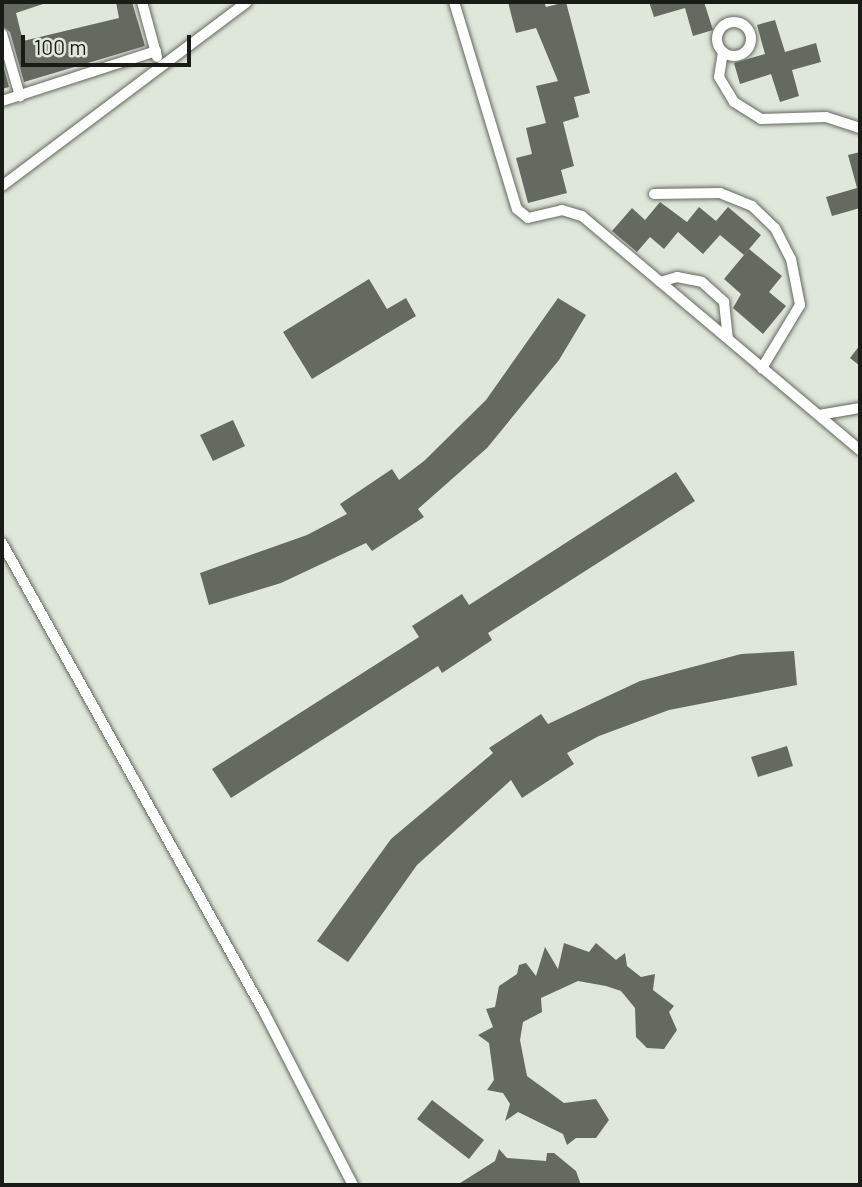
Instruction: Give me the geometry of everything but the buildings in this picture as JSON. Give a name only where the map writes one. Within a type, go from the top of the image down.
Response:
[{"type":"street","points":[[142,2],[159,64]]},
{"type":"street","points":[[2,186],[159,64],[247,2]]},
{"type":"street","points":[[454,2],[517,209],[528,218],[571,210],[860,450]]},
{"type":"street","points":[[2,34],[20,96]]},
{"type":"street","points":[[2,101],[156,51]]},
{"type":"street","points":[[723,52],[719,77],[734,102],[761,120],[825,117],[860,128]]},
{"type":"street","points":[[654,194],[720,193],[752,205],[775,228],[791,259],[800,305],[762,368]]},
{"type":"street","points":[[660,282],[677,277],[702,282],[724,302],[728,338]]},
{"type":"street","points":[[819,415],[860,408]]},
{"type":"street","points":[[2,543],[257,999],[353,1185]]}]
